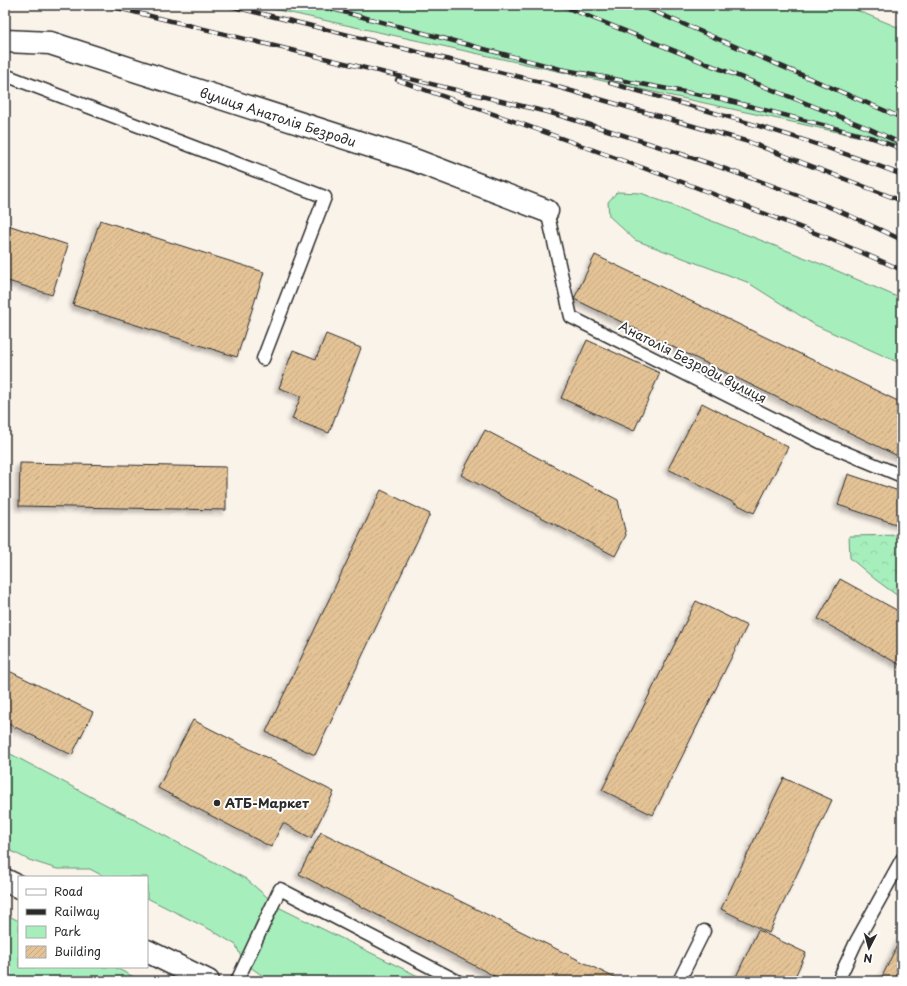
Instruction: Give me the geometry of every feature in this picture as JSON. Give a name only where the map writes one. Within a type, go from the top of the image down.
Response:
[{"type":"street","name":"вулиця Анатолія Безроди","points":[[5,41],[50,43],[414,160],[547,211]]},
{"type":"street","points":[[5,880],[18,886]]},
{"type":"street","points":[[148,951],[208,981]]},
{"type":"lane","points":[[5,75],[325,197],[263,359]]},
{"type":"lane","name":"Анатолія Безроди вулиця","points":[[547,211],[570,317],[820,442],[902,476]]},
{"type":"lane","points":[[838,981],[856,942],[902,859]]},
{"type":"lane","points":[[237,981],[280,889],[457,981]]},
{"type":"lane","points":[[679,981],[704,931]]},
{"type":"green space","points":[[254,5],[844,5],[902,29],[902,146]]},
{"type":"green space","points":[[617,192],[641,193],[826,266],[902,299],[902,364],[815,325],[747,282],[635,240],[609,216],[608,202]]},
{"type":"green space","points":[[902,535],[902,599],[850,558],[849,536]]},
{"type":"green space","points":[[5,751],[246,879],[280,908],[428,981],[270,981],[243,962],[236,945],[211,930],[148,898],[148,876],[103,876],[90,869],[57,869],[29,860],[5,848]]},
{"type":"green space","points":[[5,914],[18,920],[18,968],[116,968],[142,981],[5,981]]},
{"type":"building","points":[[100,220],[264,272],[237,357],[73,305]]},
{"type":"building","points":[[5,224],[68,245],[52,295],[5,280]]},
{"type":"building","points":[[595,255],[902,403],[902,458],[574,299]]},
{"type":"building","points":[[326,334],[361,348],[329,433],[292,419],[301,396],[279,388],[293,350],[316,359]]},
{"type":"building","points":[[587,340],[660,373],[634,431],[561,398]]},
{"type":"building","points":[[702,403],[788,447],[754,513],[668,469]]},
{"type":"building","points":[[485,430],[618,500],[626,535],[615,556],[461,475]]},
{"type":"building","points":[[20,463],[226,467],[226,510],[19,506]]},
{"type":"building","points":[[848,474],[902,492],[902,526],[838,505]]},
{"type":"building","points":[[381,490],[430,514],[315,755],[266,732]]},
{"type":"building","points":[[840,579],[902,613],[902,666],[818,619]]},
{"type":"building","points":[[696,601],[747,626],[653,815],[602,790]]},
{"type":"building","points":[[5,669],[93,712],[72,755],[5,722]]},
{"type":"building","points":[[193,720],[334,792],[311,838],[283,823],[271,847],[158,788]]},
{"type":"building","points":[[784,778],[832,800],[769,933],[721,909]]},
{"type":"building","points":[[321,832],[621,981],[504,981],[299,874]]},
{"type":"building","points":[[758,930],[806,953],[793,981],[734,981]]},
{"type":"building","points":[[902,935],[902,981],[880,981]]},
{"type":"railway","points":[[105,5],[551,113],[585,123],[757,180],[854,217],[902,240]]},
{"type":"railway","points":[[226,5],[540,82],[749,142],[902,201]]},
{"type":"railway","points":[[317,5],[560,69],[722,99],[873,138],[902,149]]},
{"type":"railway","points":[[560,5],[868,128],[898,142]]},
{"type":"railway","points":[[639,5],[902,118]]},
{"type":"railway","points":[[397,80],[682,182],[828,238],[902,270]]},
{"type":"railway","points":[[610,83],[794,137],[902,175]]},
{"type":"place","name":"АТБ-Маркет","points":[[217,803]]}]
